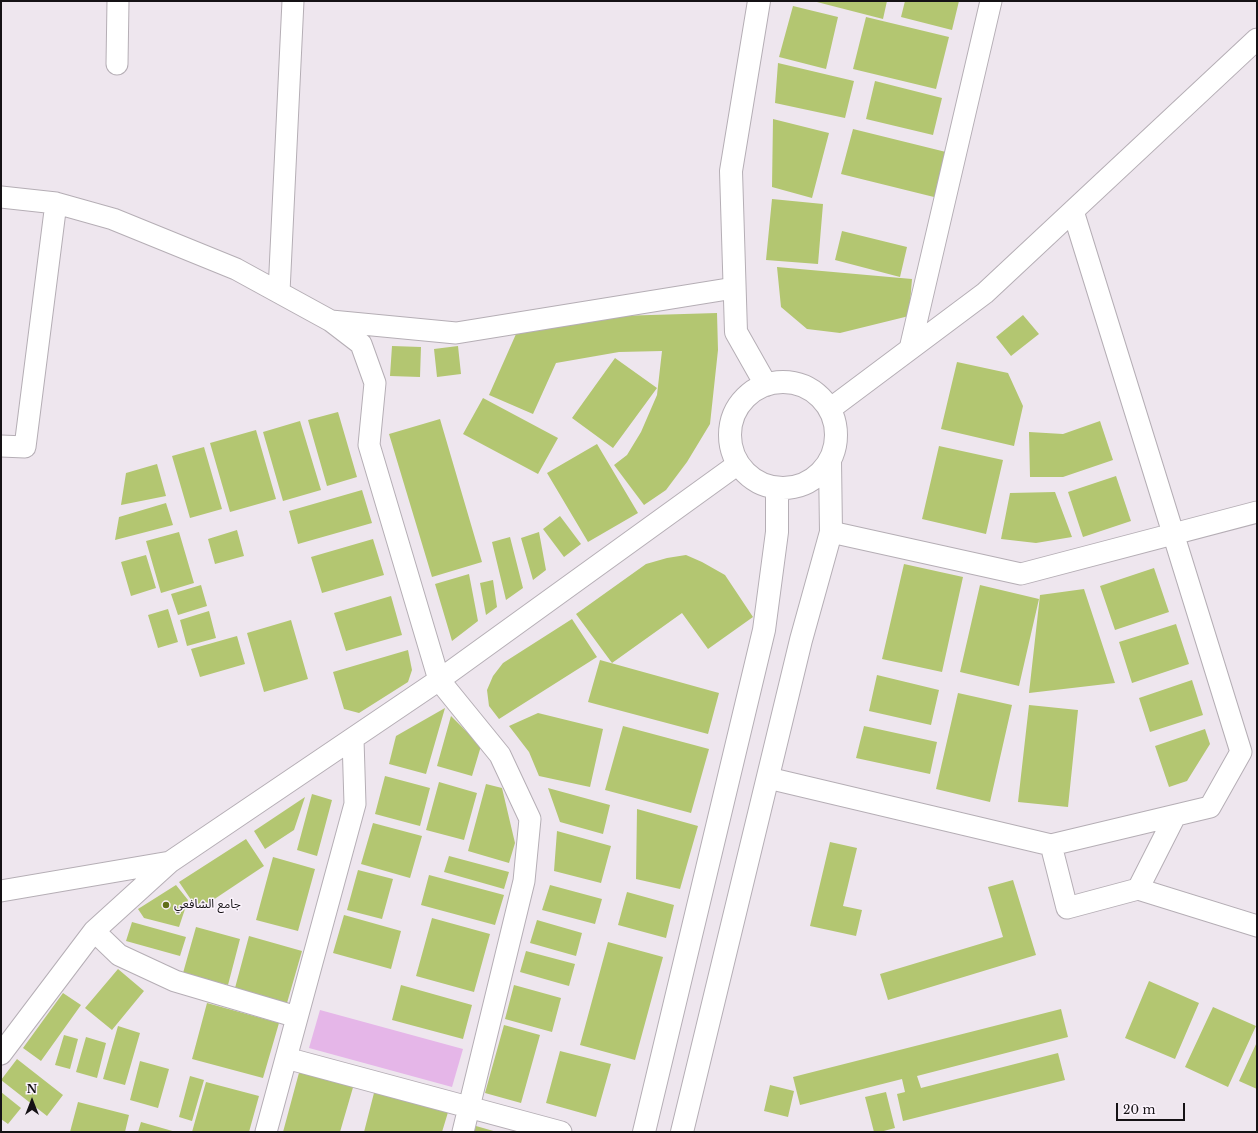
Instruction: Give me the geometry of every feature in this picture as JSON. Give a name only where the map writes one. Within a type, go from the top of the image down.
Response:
[{"type":"street","points":[[117,64],[118,1]]},
{"type":"street","points":[[279,292],[293,1]]},
{"type":"street","points":[[759,1],[731,171],[736,332],[766,385]]},
{"type":"street","points":[[910,349],[991,1]]},
{"type":"street","points":[[830,410],[985,293],[1257,39]]},
{"type":"street","points":[[1,196],[56,203],[120,222],[236,269],[331,321],[361,344],[374,383],[369,445],[439,680],[500,755],[530,819],[524,881],[463,1132]]},
{"type":"street","points":[[1,446],[26,447],[56,203]]},
{"type":"street","points":[[768,778],[1051,845],[1210,807],[1241,752],[1073,211]]},
{"type":"street","points":[[331,321],[456,333],[734,288]]},
{"type":"street","points":[[682,1132],[801,640],[831,532],[830,461],[836,444],[836,426],[830,410],[818,395],[802,386],[784,382],[766,385],[751,392],[740,404],[732,418],[729,434],[731,450],[738,464],[754,481],[776,488],[798,486],[816,477],[830,461]]},
{"type":"street","points":[[1,1054],[94,931],[170,862],[439,680],[738,464]]},
{"type":"street","points":[[644,1132],[764,630],[777,532],[776,488]]},
{"type":"street","points":[[831,532],[1021,574],[1257,512]]},
{"type":"street","points":[[266,1132],[355,804],[353,739]]},
{"type":"street","points":[[1138,889],[1175,816]]},
{"type":"street","points":[[1051,845],[1067,908],[1138,889],[1257,926]]},
{"type":"street","points":[[1,891],[170,862]]},
{"type":"street","points":[[94,931],[120,955],[175,981],[297,1017]]},
{"type":"street","points":[[286,1058],[561,1132]]},
{"type":"shaded area","points":[[320,1010],[463,1049],[452,1087],[309,1048]]},
{"type":"building","points":[[813,1],[887,1],[883,19]]},
{"type":"building","points":[[905,1],[959,1],[952,30],[901,17]]},
{"type":"building","points":[[793,6],[838,17],[826,69],[779,57]]},
{"type":"building","points":[[866,17],[949,37],[936,89],[853,69]]},
{"type":"building","points":[[778,63],[854,81],[845,118],[775,103]]},
{"type":"building","points":[[875,81],[942,98],[933,135],[866,119]]},
{"type":"building","points":[[773,119],[829,133],[812,198],[772,187]]},
{"type":"building","points":[[853,129],[950,153],[938,198],[841,174]]},
{"type":"building","points":[[772,199],[823,204],[818,264],[766,260]]},
{"type":"building","points":[[842,231],[907,247],[900,277],[835,260]]},
{"type":"building","points":[[777,267],[912,279],[909,316],[840,333],[807,329],[781,307]]},
{"type":"building","points":[[717,313],[718,350],[710,424],[687,462],[666,490],[644,505],[614,465],[627,455],[641,432],[657,395],[662,351],[619,352],[556,363],[533,414],[489,395],[516,334],[618,316]]},
{"type":"building","points":[[1023,315],[1039,334],[1011,356],[996,337]]},
{"type":"building","points":[[392,346],[421,347],[420,377],[390,376]]},
{"type":"building","points":[[458,346],[461,374],[437,377],[434,349]]},
{"type":"building","points":[[615,358],[657,388],[613,448],[572,418]]},
{"type":"building","points":[[957,362],[1008,373],[1023,406],[1014,446],[941,429]]},
{"type":"building","points":[[483,398],[558,438],[538,474],[463,434]]},
{"type":"building","points":[[338,412],[357,477],[327,486],[308,420]]},
{"type":"building","points":[[440,419],[482,562],[432,577],[389,434]]},
{"type":"building","points":[[300,421],[321,490],[283,501],[263,432]]},
{"type":"building","points":[[1100,421],[1113,460],[1063,477],[1030,477],[1029,432],[1063,434]]},
{"type":"building","points":[[256,430],[276,499],[230,512],[210,443]]},
{"type":"building","points":[[597,444],[638,513],[588,542],[547,473]]},
{"type":"building","points":[[939,446],[1003,460],[986,534],[922,519]]},
{"type":"building","points":[[204,447],[222,509],[190,518],[172,456]]},
{"type":"building","points":[[157,464],[166,496],[121,505],[126,473]]},
{"type":"building","points":[[1116,476],[1131,521],[1083,537],[1068,492]]},
{"type":"building","points":[[362,490],[372,523],[298,544],[289,511]]},
{"type":"building","points":[[1055,492],[1072,537],[1036,543],[1001,539],[1010,493]]},
{"type":"building","points":[[166,503],[173,525],[115,540],[119,517]]},
{"type":"building","points":[[560,516],[581,544],[564,557],[543,529]]},
{"type":"building","points":[[237,530],[244,556],[215,564],[208,539]]},
{"type":"building","points":[[179,532],[194,583],[161,593],[146,541]]},
{"type":"building","points":[[539,532],[546,570],[533,580],[521,538]]},
{"type":"building","points":[[510,537],[523,588],[506,600],[492,542]]},
{"type":"building","points":[[373,539],[384,575],[322,593],[311,557]]},
{"type":"building","points":[[146,555],[156,588],[131,596],[121,562]]},
{"type":"building","points":[[686,555],[725,575],[753,617],[708,649],[682,613],[612,663],[576,614],[646,564],[667,558]]},
{"type":"building","points":[[904,564],[963,577],[942,672],[882,659]]},
{"type":"building","points":[[1154,568],[1169,612],[1115,630],[1100,586]]},
{"type":"building","points":[[469,574],[478,621],[452,641],[435,584]]},
{"type":"building","points":[[493,580],[497,607],[486,615],[480,583]]},
{"type":"building","points":[[201,585],[207,606],[178,615],[171,594]]},
{"type":"building","points":[[980,585],[1039,599],[1019,686],[960,672]]},
{"type":"building","points":[[1084,589],[1115,683],[1029,693],[1040,595]]},
{"type":"building","points":[[391,596],[402,635],[346,651],[334,613]]},
{"type":"building","points":[[168,609],[178,642],[158,648],[148,615]]},
{"type":"building","points":[[209,611],[216,638],[187,646],[180,620]]},
{"type":"building","points":[[572,619],[597,657],[499,719],[489,706],[487,690],[493,676],[503,663]]},
{"type":"building","points":[[291,620],[308,679],[264,692],[247,633]]},
{"type":"building","points":[[1176,624],[1189,664],[1132,683],[1119,642]]},
{"type":"building","points":[[237,636],[245,664],[200,677],[191,649]]},
{"type":"building","points":[[408,650],[412,670],[408,682],[359,713],[344,709],[333,672]]},
{"type":"building","points":[[600,660],[719,693],[708,734],[588,702]]},
{"type":"building","points":[[877,675],[939,690],[931,725],[869,711]]},
{"type":"building","points":[[1192,680],[1203,715],[1150,732],[1139,698]]},
{"type":"building","points":[[958,693],[1012,705],[990,802],[936,789]]},
{"type":"building","points":[[1029,705],[1078,710],[1068,807],[1018,802]]},
{"type":"building","points":[[445,708],[426,774],[389,764],[396,736]]},
{"type":"building","points":[[538,713],[603,729],[590,787],[539,776],[529,752],[509,726]]},
{"type":"building","points":[[451,716],[481,746],[472,776],[437,766]]},
{"type":"building","points":[[623,726],[709,749],[691,813],[605,790]]},
{"type":"building","points":[[864,726],[937,742],[930,774],[856,758]]},
{"type":"building","points":[[1205,729],[1210,744],[1187,781],[1169,787],[1155,746]]},
{"type":"building","points":[[385,776],[430,788],[420,826],[375,814]]},
{"type":"building","points":[[439,782],[477,793],[464,840],[426,830]]},
{"type":"building","points":[[486,784],[502,788],[515,843],[509,863],[468,851]]},
{"type":"building","points":[[548,788],[610,805],[603,834],[560,822]]},
{"type":"building","points":[[312,794],[332,800],[317,856],[297,850]]},
{"type":"building","points":[[305,797],[294,830],[265,849],[254,831]]},
{"type":"building","points":[[637,809],[698,826],[680,889],[636,879]]},
{"type":"building","points":[[373,823],[422,836],[410,878],[361,864]]},
{"type":"building","points":[[557,831],[611,846],[601,883],[554,871]]},
{"type":"building","points":[[246,839],[264,866],[198,910],[179,882]]},
{"type":"building","points":[[830,842],[857,848],[843,906],[862,910],[856,936],[810,926]]},
{"type":"building","points":[[449,856],[509,872],[504,889],[444,872]]},
{"type":"building","points":[[273,857],[315,869],[298,931],[256,920]]},
{"type":"building","points":[[358,870],[393,879],[382,919],[347,910]]},
{"type":"building","points":[[429,875],[504,895],[495,925],[421,905]]},
{"type":"building","points":[[1013,880],[1036,955],[888,1000],[880,974],[1003,937],[988,887]]},
{"type":"building","name":"جامع الشافعي","points":[[176,885],[188,900],[179,927],[144,918],[138,909]]},
{"type":"building","points":[[550,885],[602,899],[595,924],[542,910]]},
{"type":"building","points":[[627,892],[674,905],[666,938],[618,925]]},
{"type":"building","points":[[344,915],[401,931],[391,969],[333,953]]},
{"type":"building","points":[[432,918],[490,934],[474,992],[416,976]]},
{"type":"building","points":[[537,920],[582,933],[576,956],[530,943]]},
{"type":"building","points":[[132,922],[186,937],[180,956],[126,941]]},
{"type":"building","points":[[196,927],[240,939],[228,985],[183,973]]},
{"type":"building","points":[[249,936],[302,951],[287,1003],[235,988]]},
{"type":"building","points":[[608,942],[663,957],[635,1060],[580,1045]]},
{"type":"building","points":[[526,951],[575,964],[569,986],[520,972]]},
{"type":"building","points":[[118,969],[144,991],[112,1030],[85,1008]]},
{"type":"building","points":[[1149,981],[1199,1003],[1175,1059],[1125,1038]]},
{"type":"building","points":[[401,985],[472,1005],[463,1039],[392,1020]]},
{"type":"building","points":[[514,985],[561,998],[552,1032],[505,1019]]},
{"type":"building","points":[[63,993],[81,1005],[41,1061],[23,1048]]},
{"type":"building","points":[[207,1003],[279,1023],[263,1078],[192,1059]]},
{"type":"building","points":[[1213,1007],[1256,1026],[1228,1087],[1185,1067]]},
{"type":"building","points":[[1061,1009],[1068,1037],[917,1076],[921,1088],[1058,1053],[1065,1080],[903,1121],[897,1094],[905,1092],[902,1079],[800,1105],[793,1077]]},
{"type":"building","points":[[504,1025],[540,1035],[521,1103],[485,1093]]},
{"type":"building","points":[[118,1026],[140,1033],[125,1085],[103,1079]]},
{"type":"building","points":[[64,1035],[78,1039],[70,1069],[55,1065]]},
{"type":"building","points":[[86,1037],[106,1043],[97,1078],[76,1072]]},
{"type":"building","points":[[1257,1042],[1257,1089],[1239,1081]]},
{"type":"building","points":[[560,1051],[611,1064],[596,1117],[546,1103]]},
{"type":"building","points":[[17,1059],[63,1095],[47,1116],[1,1080]]},
{"type":"building","points":[[140,1061],[169,1069],[158,1108],[130,1100]]},
{"type":"building","points":[[300,1069],[354,1084],[340,1132],[283,1132]]},
{"type":"building","points":[[190,1076],[204,1080],[192,1121],[179,1117]]},
{"type":"building","points":[[206,1082],[259,1096],[249,1132],[192,1132]]},
{"type":"building","points":[[770,1085],[794,1091],[788,1117],[764,1111]]},
{"type":"building","points":[[375,1089],[449,1109],[442,1132],[364,1132]]},
{"type":"building","points":[[1,1092],[21,1108],[8,1124],[1,1119]]},
{"type":"building","points":[[886,1092],[895,1128],[874,1132],[865,1097]]},
{"type":"building","points":[[78,1102],[129,1115],[125,1132],[70,1132]]},
{"type":"building","points":[[141,1122],[176,1132],[138,1132]]},
{"type":"building","points":[[476,1126],[497,1132],[474,1132]]},
{"type":"place","name":"جامع الشافعي","points":[[166,905]]}]
